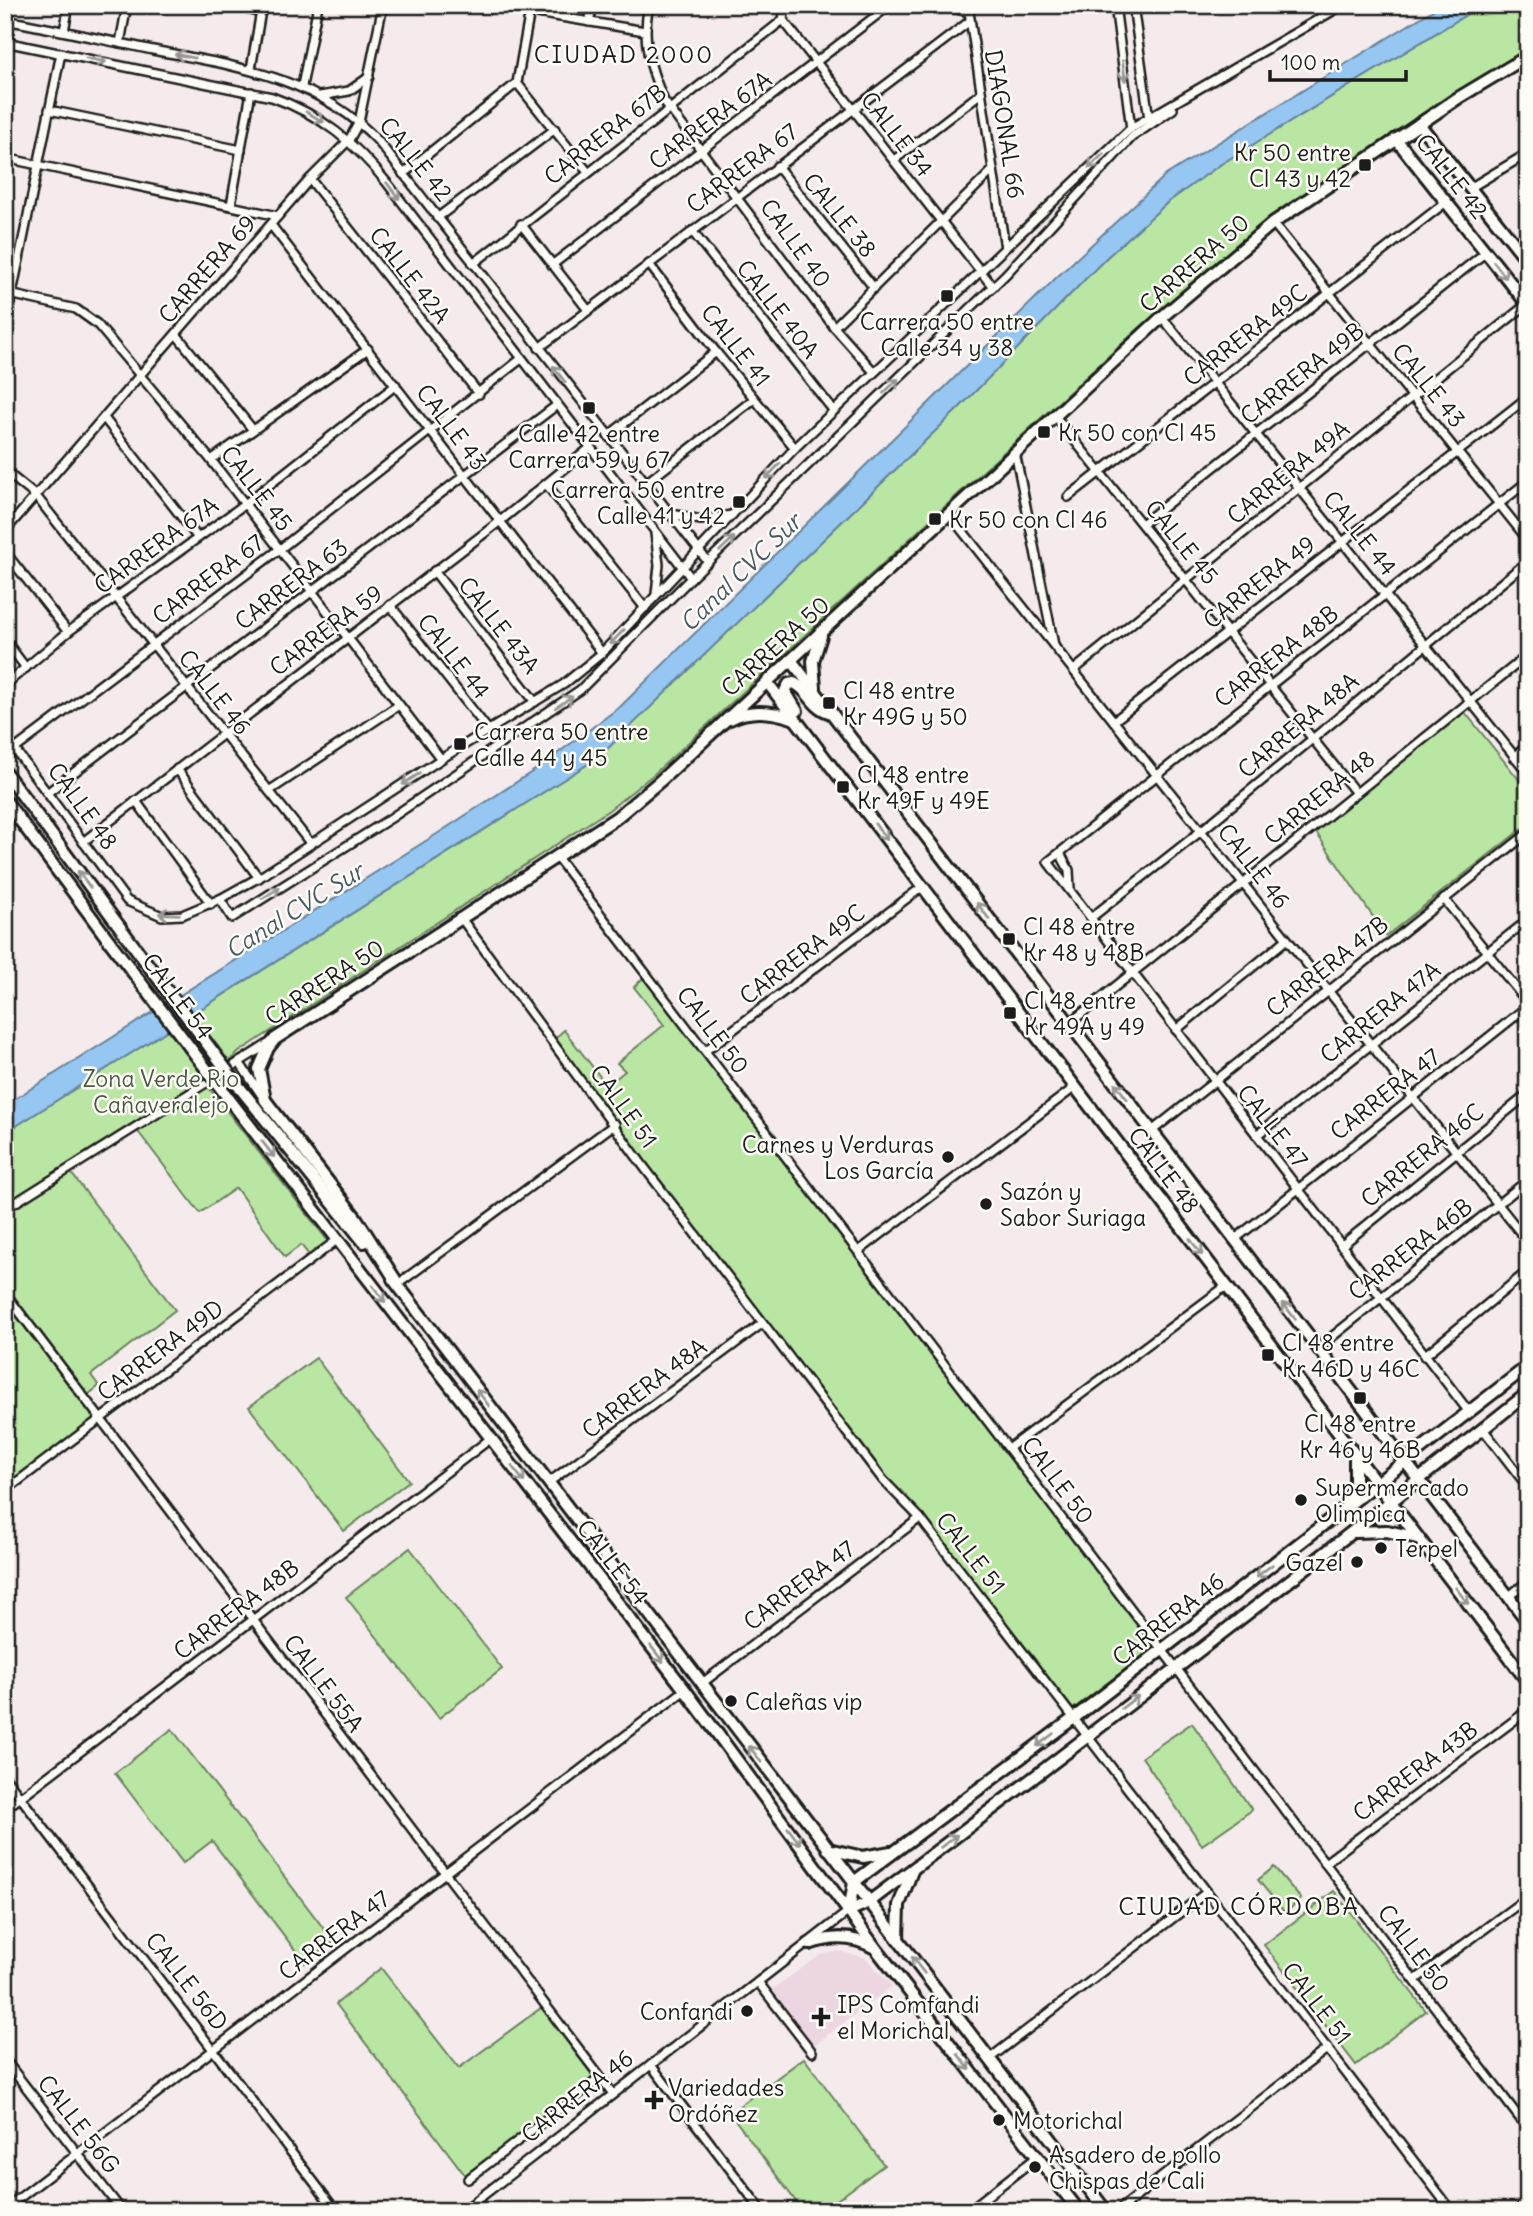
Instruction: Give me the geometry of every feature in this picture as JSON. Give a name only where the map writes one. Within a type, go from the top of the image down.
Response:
[{"type":"main road","name":"CARRERA 50","points":[[275,1039],[616,818],[824,630],[1162,317],[1273,223],[1396,139],[1528,56]]},
{"type":"main road","name":"CALLE 42","points":[[1419,124],[1528,261]]},
{"type":"main road","name":"CALLE 42","points":[[1396,139],[1527,304]]},
{"type":"main road","points":[[817,694],[813,661],[824,630]]},
{"type":"main road","name":"CALLE 48","points":[[791,660],[1528,1622]]},
{"type":"main road","name":"CALLE 48","points":[[766,682],[1528,1682]]},
{"type":"main road","points":[[805,732],[806,723],[786,696],[789,684],[798,684],[820,710],[832,713]]},
{"type":"main road","points":[[721,724],[749,712],[780,714],[795,719]]},
{"type":"main road","name":"CALLE 48","points":[[5,772],[125,934]]},
{"type":"main road","name":"CALLE 54","points":[[5,800],[226,1095],[685,1690],[877,1950],[1079,2211]]},
{"type":"main road","name":"CALLE 54","points":[[125,934],[240,1087],[398,1284],[825,1848],[854,1882],[1106,2211]]},
{"type":"main road","points":[[265,1100],[259,1069],[262,1058],[275,1039]]},
{"type":"main road","name":"CALLE 54","points":[[265,1100],[356,1218],[398,1284]]},
{"type":"main road","name":"CARRERA 46","points":[[854,1882],[1074,1718],[1377,1486],[1528,1366]]},
{"type":"main road","name":"CARRERA 46","points":[[849,1911],[869,1902],[991,1809],[1391,1503],[1528,1393]]},
{"type":"main road","points":[[1341,1512],[1355,1486],[1354,1455]]},
{"type":"main road","points":[[1352,1532],[1387,1531],[1418,1538]]},
{"type":"main road","points":[[977,1790],[986,1798],[991,1809]]},
{"type":"main road","points":[[825,1848],[863,1857],[889,1853],[901,1847]]},
{"type":"main road","points":[[898,1939],[899,1905],[914,1867]]},
{"type":"main road","points":[[849,1911],[854,1882]]},
{"type":"main road","points":[[809,1944],[835,1937],[848,1938],[877,1950]]},
{"type":"main road","points":[[1520,2211],[1528,2205]]},
{"type":"street","points":[[64,31],[69,5]]},
{"type":"street","points":[[120,43],[127,5]]},
{"type":"street","points":[[226,5],[262,9],[251,69]]},
{"type":"street","points":[[302,86],[317,5]]},
{"type":"street","name":"CARRERA 69","points":[[5,531],[310,179],[348,139],[359,122],[383,5]]},
{"type":"street","points":[[488,5],[530,9],[645,31]]},
{"type":"street","points":[[589,22],[593,5]]},
{"type":"street","name":"CALLE 40","points":[[649,5],[645,31],[649,66],[664,101],[834,327],[874,372]]},
{"type":"street","points":[[783,20],[785,5]]},
{"type":"street","name":"CARRERA 67A","points":[[552,265],[890,5]]},
{"type":"street","points":[[938,5],[968,8]]},
{"type":"street","points":[[1115,5],[1132,137]]},
{"type":"street","points":[[1133,5],[1150,128]]},
{"type":"street","points":[[136,801],[211,904],[259,878],[564,684],[602,653],[795,448],[1131,128],[1184,100],[1343,5]]},
{"type":"street","name":"DIAGONAL 66","points":[[968,8],[1005,248]]},
{"type":"street","points":[[403,174],[517,83],[530,9]]},
{"type":"street","name":"CALLE 42","points":[[5,20],[251,69],[302,86],[359,122],[403,174],[708,562]]},
{"type":"street","name":"CALLE 34","points":[[783,20],[993,287]]},
{"type":"street","name":"CARRERA 67B","points":[[473,264],[587,171],[783,20]]},
{"type":"street","name":"CARRERA 67","points":[[539,348],[970,21]]},
{"type":"street","name":"CALLE 42","points":[[6,43],[251,92],[300,108],[348,139],[388,184],[691,578]]},
{"type":"street","points":[[5,328],[8,293],[39,165],[61,52]]},
{"type":"street","points":[[320,96],[349,91],[369,76]]},
{"type":"street","points":[[517,83],[587,171]]},
{"type":"street","points":[[231,205],[251,92]]},
{"type":"street","points":[[894,160],[981,93]]},
{"type":"street","points":[[220,899],[232,918],[391,818],[580,690],[691,578],[993,287],[1132,137],[1150,128],[1184,100]]},
{"type":"street","points":[[50,110],[241,150]]},
{"type":"street","points":[[437,219],[555,129]]},
{"type":"street","points":[[1470,188],[1528,153]]},
{"type":"street","points":[[5,158],[278,216]]},
{"type":"street","name":"CALLE 38","points":[[777,166],[874,288]]},
{"type":"street","points":[[834,327],[992,171]]},
{"type":"street","name":"CALLE 42A","points":[[310,179],[479,394]]},
{"type":"street","name":"CARRERA 49C","points":[[1068,497],[1446,202]]},
{"type":"street","name":"CALLE 43","points":[[1273,223],[1528,540]]},
{"type":"street","name":"CALLE 43","points":[[271,225],[602,653]]},
{"type":"street","points":[[521,225],[588,310]]},
{"type":"street","name":"CALLE 40A","points":[[692,231],[834,410]]},
{"type":"street","name":"CARRERA 49B","points":[[1142,524],[1486,252]]},
{"type":"street","name":"CALLE 41","points":[[649,264],[716,352],[795,448]]},
{"type":"street","name":"CALLE 45","points":[[8,293],[76,309],[97,324],[211,460],[441,760]]},
{"type":"street","name":"CARRERA 49A","points":[[1074,670],[1527,304]]},
{"type":"street","name":"CALLE 44","points":[[1162,317],[1528,773]]},
{"type":"street","points":[[176,334],[253,430]]},
{"type":"street","points":[[211,460],[368,349]]},
{"type":"street","points":[[608,436],[716,352]]},
{"type":"street","name":"CARRERA 67","points":[[15,749],[280,549],[522,359]]},
{"type":"street","name":"CARRERA 67A","points":[[5,685],[68,632],[245,504],[396,385]]},
{"type":"street","name":"CARRERA 49","points":[[1114,721],[1528,397]]},
{"type":"street","points":[[646,483],[754,399]]},
{"type":"street","name":"CARRERA 63","points":[[47,793],[557,405]]},
{"type":"street","name":"CALLE 45","points":[[1055,416],[1356,793]]},
{"type":"street","points":[[104,418],[198,538]]},
{"type":"street","name":"CARRERA 59","points":[[83,842],[499,522],[590,447]]},
{"type":"street","points":[[1015,452],[1054,645]]},
{"type":"street","name":"CALLE 46","points":[[5,471],[36,496],[311,844]]},
{"type":"street","name":"CARRERA 48B","points":[[1048,862],[1528,481]]},
{"type":"street","points":[[546,484],[645,608]]},
{"type":"street","points":[[670,514],[701,520],[733,515]]},
{"type":"street","name":"CALLE 46","points":[[949,514],[1528,1242]]},
{"type":"street","points":[[654,529],[659,565],[654,599]]},
{"type":"street","points":[[673,554],[685,558],[691,556],[690,539]]},
{"type":"street","points":[[5,552],[68,632]]},
{"type":"street","name":"CARRERA 48A","points":[[1091,917],[1201,831],[1528,562]]},
{"type":"street","name":"CALLE 43A","points":[[434,571],[535,702]]},
{"type":"street","name":"CALLE 44","points":[[390,605],[489,731]]},
{"type":"street","points":[[5,640],[26,668]]},
{"type":"street","name":"CARRERA 48","points":[[1070,1023],[1528,655]]},
{"type":"street","points":[[269,791],[399,705]]},
{"type":"street","name":"CALLE 48","points":[[5,736],[127,901],[162,916],[182,915],[211,904]]},
{"type":"street","points":[[1514,757],[1528,746]]},
{"type":"street","points":[[177,769],[259,878]]},
{"type":"street","name":"CARRERA 47B","points":[[1152,1131],[1528,833]]},
{"type":"street","points":[[1060,853],[1069,870],[1070,889]]},
{"type":"street","name":"CALLE 50","points":[[556,856],[1528,2129]]},
{"type":"street","name":"CALLE 47","points":[[1048,862],[1469,1412]]},
{"type":"street","name":"CARRERA 49C","points":[[705,1051],[922,887]]},
{"type":"street","points":[[1444,899],[1528,1004]]},
{"type":"street","name":"CALLE 51","points":[[461,918],[615,1124],[643,1167],[763,1324],[883,1480],[920,1518],[1452,2211]]},
{"type":"street","name":"CARRERA 47A","points":[[1257,1135],[1528,920]]},
{"type":"street","points":[[1176,1030],[1287,939]]},
{"type":"street","name":"CARRERA 47","points":[[1234,1240],[1528,1004]]},
{"type":"street","name":"CARRERA 50","points":[[5,1209],[275,1039]]},
{"type":"street","name":"CALLE 54","points":[[239,1062],[265,1100]]},
{"type":"street","points":[[859,1251],[1075,1087]]},
{"type":"street","name":"CARRERA 46C","points":[[1341,1246],[1528,1094]]},
{"type":"street","points":[[398,1284],[615,1124]]},
{"type":"street","name":"CARRERA 46B","points":[[1318,1348],[1528,1180]]},
{"type":"street","name":"CARRERA 49D","points":[[5,1491],[337,1240]]},
{"type":"street","points":[[1424,1356],[1528,1270]]},
{"type":"street","points":[[1009,1448],[1226,1286]]},
{"type":"street","name":"CALLE 55A","points":[[5,1293],[613,2094]]},
{"type":"street","name":"CARRERA 48A","points":[[548,1483],[763,1324]]},
{"type":"street","points":[[1483,1429],[1528,1487]]},
{"type":"street","name":"CARRERA 48B","points":[[5,1809],[491,1438]]},
{"type":"street","name":"CARRERA 47","points":[[701,1684],[920,1518]]},
{"type":"street","points":[[1508,1597],[1528,1581]]},
{"type":"street","name":"CARRERA 47","points":[[5,2209],[685,1690]]},
{"type":"street","name":"CARRERA 43B","points":[[1325,1863],[1528,1710]]},
{"type":"street","name":"CALLE 56D","points":[[5,1777],[336,2211]]},
{"type":"street","points":[[989,2059],[1207,1892]]},
{"type":"street","points":[[1415,1980],[1528,1897]]},
{"type":"street","name":"CARRERA 46","points":[[463,2211],[849,1911]]},
{"type":"street","points":[[758,1982],[812,2052]]},
{"type":"street","points":[[1118,2211],[1328,2049]]},
{"type":"street","name":"CALLE 56G","points":[[5,2060],[122,2211]]},
{"type":"street","points":[[651,2065],[762,2211]]},
{"type":"street","name":"CARRERA 46","points":[[468,2179],[600,2078]]},
{"type":"street","points":[[968,2211],[1037,2157]]},
{"type":"shaded area","name":"IPS Comfandi el Morichal","points":[[838,1951],[866,1958],[892,1986],[813,2046],[772,1989],[821,1955]]},
{"type":"green space","name":"Zona Verde Rio Cañaveralejo","points":[[1482,5],[1528,5],[1528,56],[1458,98],[1422,114],[1269,217],[1139,328],[654,774],[609,810],[239,1052],[206,1084],[331,1245],[312,1259],[301,1245],[285,1257],[236,1188],[200,1213],[136,1129],[69,1170],[175,1310],[91,1375],[99,1386],[84,1398],[99,1421],[5,1491],[5,1382],[9,1379],[5,1374],[5,1133],[599,757],[959,408],[1106,258],[1168,202],[1221,164]]},
{"type":"green space","points":[[1464,711],[1528,791],[1528,824],[1386,936],[1315,831]]},
{"type":"green space","points":[[647,974],[1159,1644],[1069,1712],[920,1518],[883,1480],[552,1041],[564,1030],[602,1079],[614,1080],[625,1071],[617,1063],[664,1025],[634,987]]},
{"type":"green space","points":[[316,1358],[409,1481],[344,1531],[249,1407]]},
{"type":"green space","points":[[410,1548],[502,1669],[439,1718],[346,1597]]},
{"type":"green space","points":[[1192,1723],[1252,1810],[1202,1845],[1142,1757]]},
{"type":"green space","points":[[172,1729],[334,1942],[305,1963],[212,1841],[183,1863],[115,1773]]},
{"type":"green space","points":[[1274,1867],[1301,1899],[1285,1913],[1258,1880]]},
{"type":"green space","points":[[1334,1891],[1426,2011],[1356,2065],[1264,1945]]},
{"type":"green space","points":[[381,1968],[459,2068],[545,2005],[600,2078],[468,2179],[336,2004]]},
{"type":"green space","points":[[804,2058],[884,2165],[822,2211],[803,2211],[730,2113]]},
{"type":"water","points":[[1441,5],[1482,5],[1221,164],[1168,202],[1106,258],[959,408],[599,757],[5,1133],[5,1105],[440,832],[538,768],[621,706],[1057,277],[1166,175]]},
{"type":"place","name":"Kr 50 entre Cl 43 y 42","points":[[1365,165]]},
{"type":"place","name":"Carrera 50 entre Calle 34 y 38","points":[[947,296]]},
{"type":"place","name":"Calle 42 entre Carrera 59 y 67","points":[[589,408]]},
{"type":"place","name":"Kr 50 con Cl 45","points":[[1044,432]]},
{"type":"place","name":"Carrera 50 entre Calle 41 y 42","points":[[739,502]]},
{"type":"place","name":"Kr 50 con Cl 46","points":[[935,519]]},
{"type":"place","name":"Cl 48 entre Kr 49G y 50","points":[[829,703]]},
{"type":"place","name":"Carrera 50 entre Calle 44 y 45","points":[[460,744]]},
{"type":"place","name":"Cl 48 entre Kr 49F y 49E","points":[[843,787]]},
{"type":"place","name":"Cl 48 entre Kr 48 y 48B","points":[[1009,939]]},
{"type":"place","name":"Cl 48 entre Kr 49A y 49","points":[[1010,1013]]},
{"type":"place","name":"Carnes y Verduras Los García","points":[[948,1157]]},
{"type":"place","name":"Sazón y Sabor Suriaga","points":[[986,1204]]},
{"type":"place","name":"Cl 48 entre Kr 46D y 46C","points":[[1268,1355]]},
{"type":"place","name":"Cl 48 entre Kr 46 y 46B","points":[[1360,1398]]},
{"type":"place","name":"Supermercado Olimpica","points":[[1301,1500]]},
{"type":"place","name":"Terpel","points":[[1381,1548]]},
{"type":"place","name":"Gazel","points":[[1357,1562]]},
{"type":"place","name":"Caleñas vip","points":[[731,1701]]},
{"type":"place","name":"Confandi","points":[[747,2011]]},
{"type":"place","name":"IPS Comfandi el Morichal","points":[[821,2017]]},
{"type":"place","name":"Variedades Ordóñez","points":[[654,2100]]},
{"type":"place","name":"Motorichal","points":[[999,2120]]},
{"type":"place","name":"Asadero de pollo Chispas de Cali","points":[[1035,2167]]},
{"type":"district","name":"CIUDAD 2000","points":[[624,54]]},
{"type":"district","name":"CIUDAD CÓRDOBA","points":[[1239,1906]]},
{"type":"water label","name":"Canal CVC Sur","points":[[740,572]]},
{"type":"water label","name":"Canal CVC Sur","points":[[294,910]]}]
